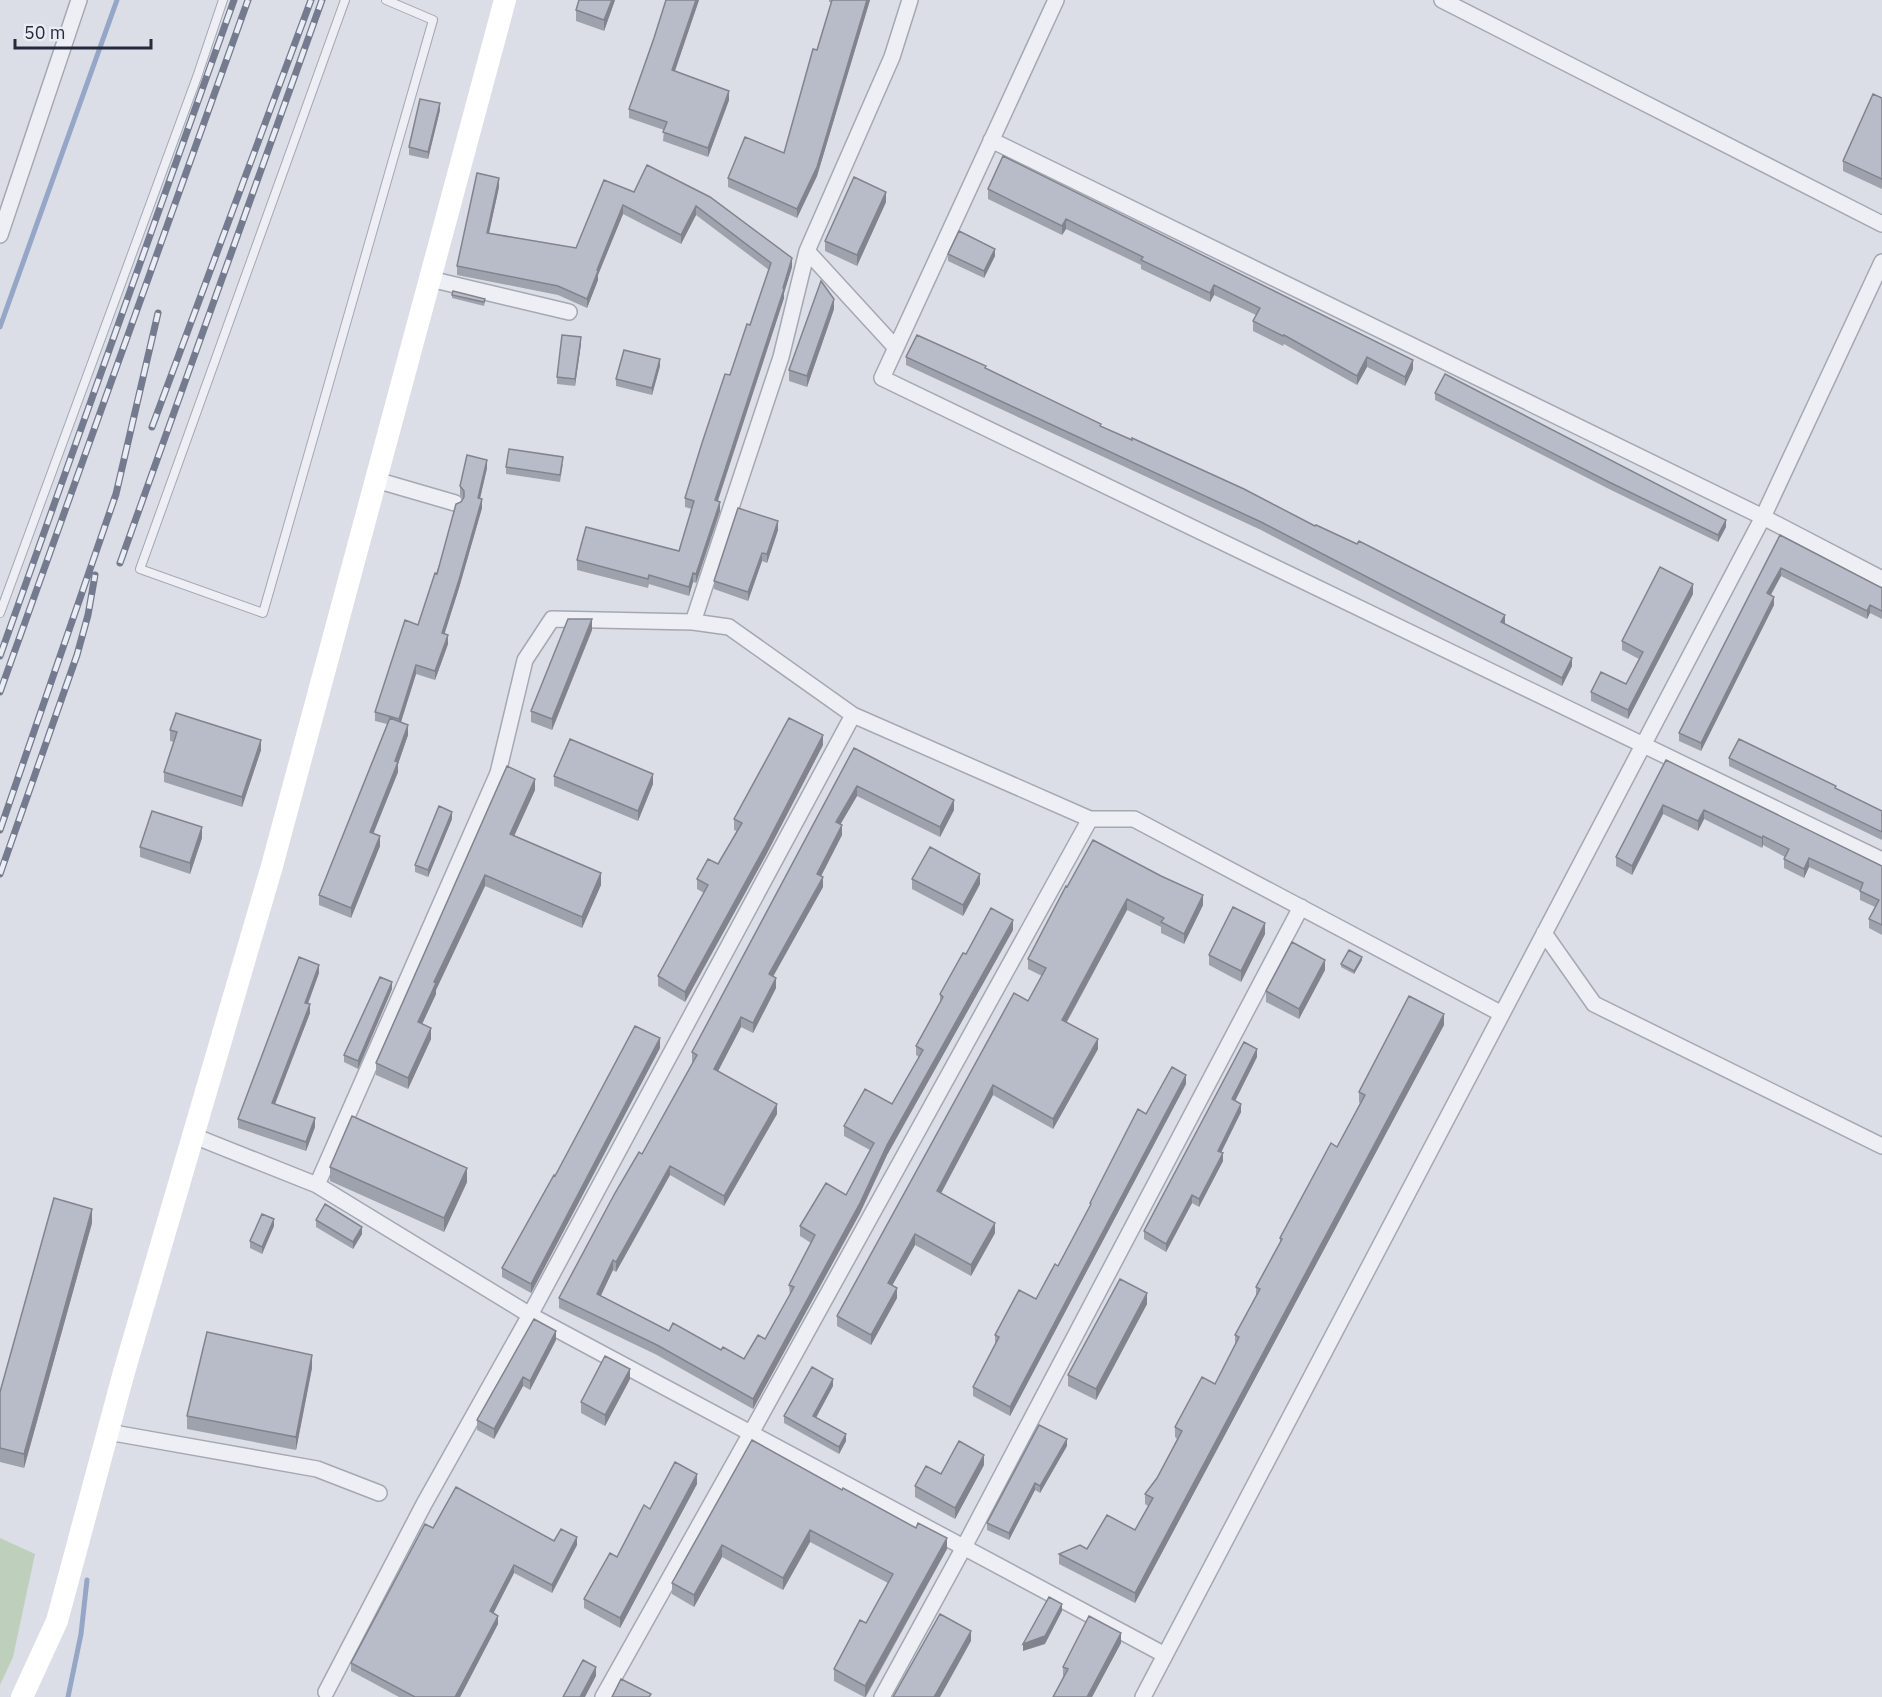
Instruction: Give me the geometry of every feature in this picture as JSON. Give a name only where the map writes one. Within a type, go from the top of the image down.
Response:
[{"type":"main road","points":[[22,1697],[57,1621],[124,1372],[272,866],[505,0]]},
{"type":"street","points":[[0,235],[79,0]]},
{"type":"street","points":[[693,622],[781,357],[807,251],[892,57],[910,0]]},
{"type":"street","points":[[1056,0],[882,378],[1882,860]]},
{"type":"street","points":[[1442,0],[1882,224]]},
{"type":"street","points":[[991,140],[1763,517],[1882,579]]},
{"type":"street","points":[[807,251],[896,348]]},
{"type":"street","points":[[1143,1697],[1763,517],[1882,262]]},
{"type":"street","points":[[430,279],[569,312]]},
{"type":"street","points":[[376,480],[455,503]]},
{"type":"street","points":[[317,1185],[498,773],[525,660],[552,619],[693,622],[729,627],[853,715],[1090,819],[1134,819],[1502,1014]]},
{"type":"street","points":[[327,1692],[424,1504],[530,1315],[853,715]]},
{"type":"street","points":[[603,1697],[752,1433],[1090,819]]},
{"type":"street","points":[[882,1697],[964,1547],[1301,907]]},
{"type":"street","points":[[1544,933],[1594,1004],[1882,1146]]},
{"type":"street","points":[[194,1136],[317,1185],[530,1315],[1166,1655]]},
{"type":"street","points":[[108,1432],[317,1469],[380,1493]]},
{"type":"lane","points":[[0,613],[197,77],[223,0]]},
{"type":"lane","points":[[345,0],[140,569],[263,613],[433,20],[386,0]]},
{"type":"green space","points":[[0,1538],[35,1554],[13,1657],[0,1685]]},
{"type":"building","points":[[579,0],[612,0],[604,20],[576,10]]},
{"type":"building","points":[[666,0],[696,0],[672,70],[729,91],[708,148],[663,132],[667,122],[629,109]]},
{"type":"building","points":[[832,0],[867,0],[817,167],[797,209],[728,178],[745,137],[784,153],[813,49],[817,50]]},
{"type":"building","points":[[1873,94],[1882,98],[1882,179],[1843,161]]},
{"type":"building","points":[[420,99],[440,103],[428,152],[409,147]]},
{"type":"building","points":[[1003,156],[1413,360],[1405,377],[1367,357],[1357,376],[1284,335],[1253,321],[1260,308],[1214,285],[1210,293],[1141,260],[1143,257],[1066,219],[1062,226],[988,189]]},
{"type":"building","points":[[647,165],[710,197],[792,258],[715,500],[720,502],[696,574],[693,573],[689,587],[649,575],[648,579],[577,560],[586,527],[679,551],[694,501],[685,498],[702,443],[725,374],[730,375],[771,263],[696,206],[681,235],[623,205],[587,299],[558,286],[457,266],[477,173],[499,178],[487,233],[576,248],[604,180],[634,192]]},
{"type":"building","points":[[854,177],[886,192],[857,255],[825,241]]},
{"type":"building","points":[[959,231],[995,249],[984,271],[948,254]]},
{"type":"building","points":[[821,281],[834,299],[807,376],[789,370]]},
{"type":"building","points":[[453,291],[485,299],[484,302],[452,295]]},
{"type":"building","points":[[562,335],[581,337],[575,379],[557,377]]},
{"type":"building","points":[[917,335],[986,366],[985,368],[1101,424],[1100,426],[1132,440],[1132,438],[1244,489],[1315,526],[1357,544],[1359,541],[1505,615],[1501,622],[1572,658],[1562,678],[1261,522],[906,357]]},
{"type":"building","points":[[624,350],[660,359],[652,388],[616,379]]},
{"type":"building","points":[[1445,374],[1726,520],[1718,535],[1435,393]]},
{"type":"building","points":[[509,449],[563,457],[560,475],[506,467]]},
{"type":"building","points":[[467,455],[487,460],[478,498],[482,499],[442,633],[448,635],[435,671],[416,665],[399,719],[375,712],[405,620],[418,625],[435,573],[437,574],[456,504],[464,497],[464,491],[460,486]]},
{"type":"building","points":[[738,508],[778,521],[767,554],[762,553],[748,592],[714,581]]},
{"type":"building","points":[[1780,535],[1882,588],[1882,611],[1870,605],[1867,611],[1781,568],[1767,593],[1774,597],[1701,743],[1679,733]]},
{"type":"building","points":[[1660,567],[1693,584],[1628,710],[1591,692],[1601,672],[1626,684],[1643,652],[1622,641]]},
{"type":"building","points":[[568,619],[592,619],[552,719],[531,711]]},
{"type":"building","points":[[176,713],[261,740],[242,797],[164,772],[177,732],[170,730]]},
{"type":"building","points":[[390,718],[408,725],[395,761],[398,762],[370,832],[380,836],[351,908],[319,895]]},
{"type":"building","points":[[789,718],[823,735],[766,845],[685,992],[658,976],[708,885],[697,879],[708,859],[718,864],[742,823],[734,819]]},
{"type":"building","points":[[570,739],[653,774],[638,811],[554,776]]},
{"type":"building","points":[[1739,739],[1882,811],[1882,832],[1729,758]]},
{"type":"building","points":[[854,748],[954,800],[940,827],[857,786],[836,822],[842,825],[817,874],[823,877],[769,974],[776,978],[753,1023],[741,1017],[714,1069],[777,1104],[724,1196],[670,1166],[616,1262],[613,1260],[597,1294],[669,1331],[673,1323],[721,1350],[723,1347],[744,1359],[758,1335],[765,1339],[794,1287],[789,1285],[815,1235],[800,1226],[826,1183],[846,1195],[874,1143],[844,1126],[865,1089],[892,1104],[923,1050],[916,1046],[943,997],[940,994],[963,953],[966,954],[991,908],[1013,920],[887,1145],[860,1203],[753,1399],[657,1345],[559,1298],[615,1193],[639,1152],[642,1154],[697,1055],[692,1052]]},
{"type":"building","points":[[1666,760],[1882,866],[1882,925],[1869,919],[1879,900],[1860,891],[1863,883],[1809,858],[1804,869],[1784,859],[1789,849],[1704,810],[1698,821],[1663,805],[1632,866],[1616,857]]},
{"type":"building","points":[[507,766],[535,779],[510,834],[601,873],[582,917],[485,875],[434,982],[436,983],[418,1022],[431,1028],[408,1078],[376,1063]]},
{"type":"building","points":[[439,806],[452,812],[428,870],[415,865]]},
{"type":"building","points":[[152,811],[202,827],[190,863],[140,847]]},
{"type":"building","points":[[1093,840],[1203,895],[1184,934],[1161,922],[1164,918],[1127,899],[1062,1020],[1098,1039],[1053,1119],[993,1085],[937,1191],[995,1223],[971,1265],[915,1234],[888,1283],[897,1288],[871,1335],[837,1316],[1014,993],[1028,1001],[1046,968],[1028,959]]},
{"type":"building","points":[[930,847],[980,874],[963,905],[912,879]]},
{"type":"building","points":[[1233,907],[1265,923],[1241,971],[1209,955]]},
{"type":"building","points":[[1292,942],[1325,960],[1299,1009],[1266,991]]},
{"type":"building","points":[[1349,950],[1362,957],[1354,971],[1341,964]]},
{"type":"building","points":[[299,957],[319,965],[305,1003],[310,1004],[272,1103],[315,1118],[306,1142],[238,1119]]},
{"type":"building","points":[[380,977],[392,982],[358,1061],[344,1055]]},
{"type":"building","points":[[1409,996],[1444,1014],[1135,1593],[1059,1554],[1080,1545],[1087,1549],[1107,1515],[1135,1530],[1153,1498],[1145,1494],[1157,1478],[1182,1431],[1175,1427],[1202,1377],[1215,1384],[1239,1337],[1235,1335],[1260,1289],[1256,1287],[1282,1239],[1280,1238],[1331,1143],[1337,1147],[1365,1095],[1359,1092]]},
{"type":"building","points":[[635,1026],[660,1038],[531,1284],[502,1268],[555,1176]]},
{"type":"building","points":[[1244,1042],[1257,1049],[1232,1099],[1241,1104],[1218,1151],[1223,1153],[1199,1199],[1192,1195],[1166,1244],[1144,1231]]},
{"type":"building","points":[[1172,1067],[1186,1075],[1010,1407],[973,1387],[999,1337],[995,1335],[1019,1290],[1036,1299],[1055,1264],[1058,1266],[1138,1109],[1146,1114]]},
{"type":"building","points":[[352,1116],[467,1168],[444,1218],[330,1167]]},
{"type":"building","points":[[54,1198],[92,1209],[24,1454],[0,1448],[0,1392]]},
{"type":"building","points":[[325,1204],[362,1227],[353,1242],[316,1220]]},
{"type":"building","points":[[262,1214],[274,1219],[262,1247],[250,1241]]},
{"type":"building","points":[[1120,1279],[1147,1293],[1096,1389],[1068,1375]]},
{"type":"building","points":[[534,1319],[556,1331],[530,1381],[523,1377],[494,1429],[477,1420]]},
{"type":"building","points":[[207,1332],[312,1355],[296,1437],[187,1416]]},
{"type":"building","points":[[605,1356],[630,1369],[605,1415],[581,1402]]},
{"type":"building","points":[[812,1367],[833,1379],[813,1416],[846,1434],[839,1447],[784,1416]]},
{"type":"building","points":[[1039,1425],[1067,1439],[1040,1486],[1035,1483],[1009,1533],[987,1523]]},
{"type":"building","points":[[752,1440],[916,1528],[918,1523],[947,1538],[865,1686],[834,1669],[860,1620],[866,1623],[893,1574],[810,1530],[783,1578],[722,1545],[694,1595],[672,1583]]},
{"type":"building","points":[[959,1441],[984,1455],[955,1508],[915,1486],[926,1466],[941,1474]]},
{"type":"building","points":[[675,1462],[697,1474],[620,1618],[584,1599],[610,1553],[617,1557],[644,1505],[650,1509]]},
{"type":"building","points":[[456,1487],[554,1541],[561,1529],[577,1537],[552,1585],[514,1565],[490,1611],[498,1616],[455,1697],[415,1697],[351,1663],[425,1524],[433,1528]]},
{"type":"building","points":[[1049,1597],[1062,1604],[1045,1636],[1023,1644]]},
{"type":"building","points":[[940,1614],[971,1631],[934,1697],[893,1697]]},
{"type":"building","points":[[1089,1616],[1121,1633],[1087,1697],[1053,1697],[1068,1669],[1063,1667]]},
{"type":"building","points":[[583,1660],[596,1667],[580,1697],[563,1697]]},
{"type":"building","points":[[621,1679],[651,1694],[649,1697],[612,1697]]},
{"type":"waterway","points":[[0,327],[117,0]]},
{"type":"waterway","points":[[68,1697],[81,1634],[87,1580]]},
{"type":"railway","points":[[0,656],[234,0]]},
{"type":"railway","points":[[0,692],[248,0]]},
{"type":"railway","points":[[152,427],[311,0]]},
{"type":"railway","points":[[120,563],[322,0]]},
{"type":"railway","points":[[0,830],[116,494],[158,313]]},
{"type":"railway","points":[[0,874],[77,655],[88,615],[95,575]]}]
